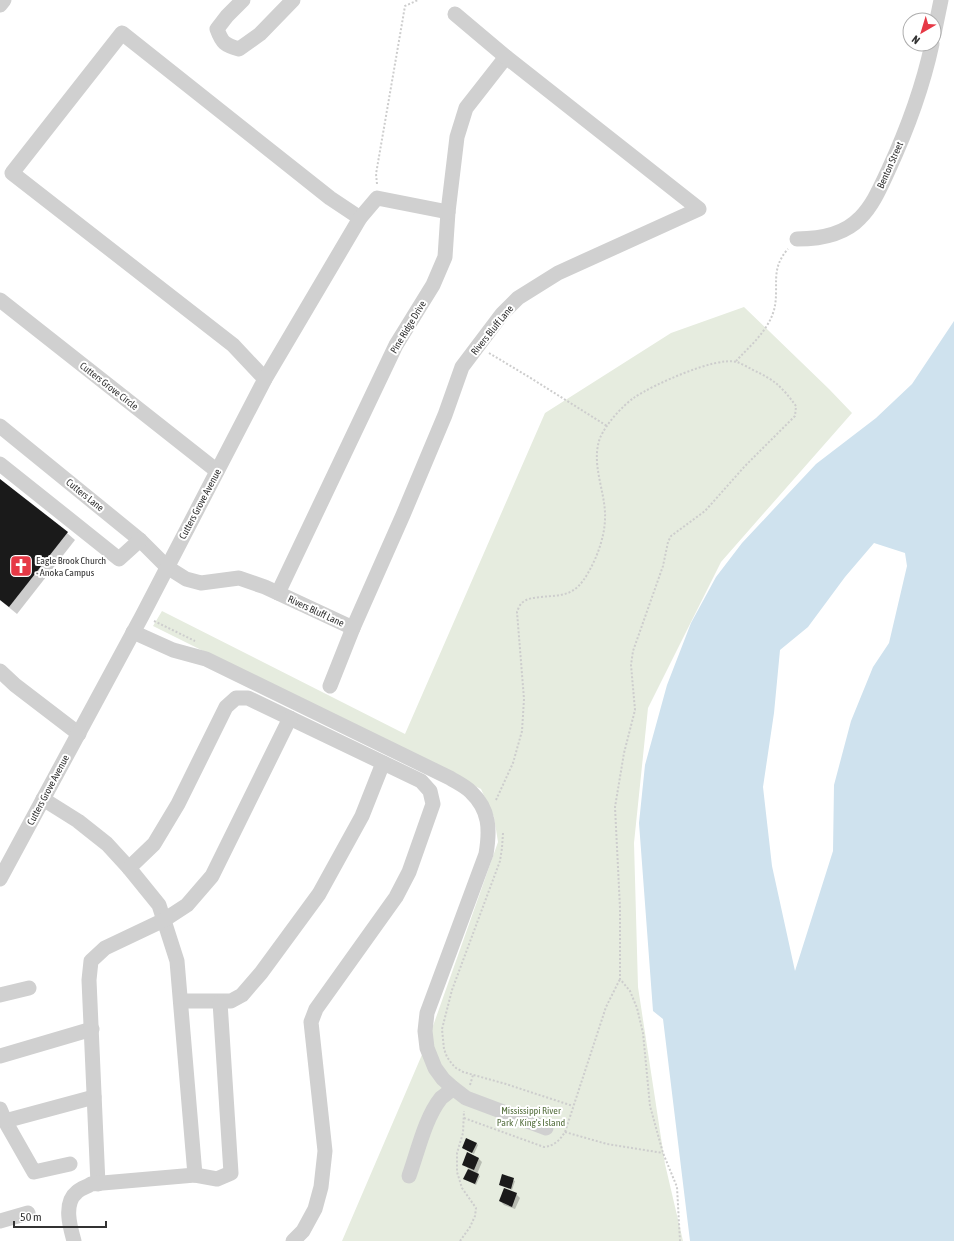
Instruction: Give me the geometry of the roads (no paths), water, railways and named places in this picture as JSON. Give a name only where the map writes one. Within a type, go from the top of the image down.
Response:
[{"type":"street","points":[[0,5],[4,0]]},
{"type":"street","points":[[243,0],[227,16],[217,30],[221,40],[228,46],[239,49],[260,34],[293,0]]},
{"type":"street","points":[[939,12],[941,0]]},
{"type":"street","name":"Rivers Bluff Lane","points":[[167,567],[186,579],[201,583],[239,578],[265,587],[353,628],[445,415],[462,367],[502,314],[518,298],[551,277],[699,209],[506,57],[455,14]]},
{"type":"street","points":[[265,379],[233,345],[12,173],[122,32],[330,198],[360,218]]},
{"type":"street","name":"Benton Street","points":[[798,239],[812,239],[844,230],[859,219],[871,205],[894,158],[910,117],[930,52]]},
{"type":"street","name":"Pine Ridge Drive","points":[[278,593],[396,344],[433,285],[445,257],[448,212],[457,137],[466,108],[506,57]]},
{"type":"street","name":"Cutters Grove Avenue","points":[[0,879],[133,632],[265,379],[360,218],[377,198],[448,212]]},
{"type":"street","name":"Cutters Grove Circle","points":[[0,300],[217,471]]},
{"type":"street","name":"Cutters Lane","points":[[0,426],[140,540],[167,567]]},
{"type":"street","points":[[0,464],[119,559],[140,540]]},
{"type":"street","points":[[330,686],[353,628]]},
{"type":"street","points":[[133,632],[173,650],[206,659],[450,778],[470,791],[481,803],[487,819],[489,834],[486,854],[427,1013],[425,1031],[427,1048],[435,1068],[453,1088],[466,1098],[546,1128]]},
{"type":"street","points":[[0,671],[15,685],[78,734]]},
{"type":"street","points":[[129,868],[154,844],[178,804],[226,707],[236,698],[248,698],[384,763],[421,781],[430,791],[433,804],[409,872],[396,896],[316,1009],[311,1022],[325,1151],[321,1187],[315,1209],[303,1231],[293,1241]]},
{"type":"street","points":[[98,1184],[89,980],[91,961],[105,948],[164,920],[187,905],[212,876],[290,718]]},
{"type":"street","points":[[181,1001],[231,1001],[242,995],[319,894],[362,816],[384,763]]},
{"type":"street","points":[[43,799],[78,821],[107,844],[159,905],[177,961],[195,1175]]},
{"type":"street","points":[[0,995],[29,988]]},
{"type":"street","points":[[74,1241],[69,1226],[68,1210],[72,1196],[77,1191],[91,1184],[195,1175],[217,1180],[231,1173],[220,1002]]},
{"type":"street","points":[[0,1056],[92,1029]]},
{"type":"street","points":[[409,1176],[428,1120],[434,1108],[442,1097],[453,1088]]},
{"type":"street","points":[[70,1164],[34,1172],[2,1115],[94,1097]]},
{"type":"street","points":[[0,1221],[28,1213]]},
{"type":"water","points":[[954,321],[954,1241],[690,1241],[663,1019],[653,1011],[639,823],[645,765],[667,685],[691,623],[716,577],[742,543],[816,464],[876,418],[912,384]],"holes":[[[874,543],[905,553],[907,566],[889,643],[873,667],[851,721],[834,785],[833,851],[795,971],[772,866],[763,787],[774,713],[780,650],[808,627],[845,577]]]},
{"type":"place","name":"Eagle Brook Church - Anoka Campus","points":[[21,566]]},
{"type":"park label","name":"Mississippi River Park / King's Island","points":[[531,1116]]}]
